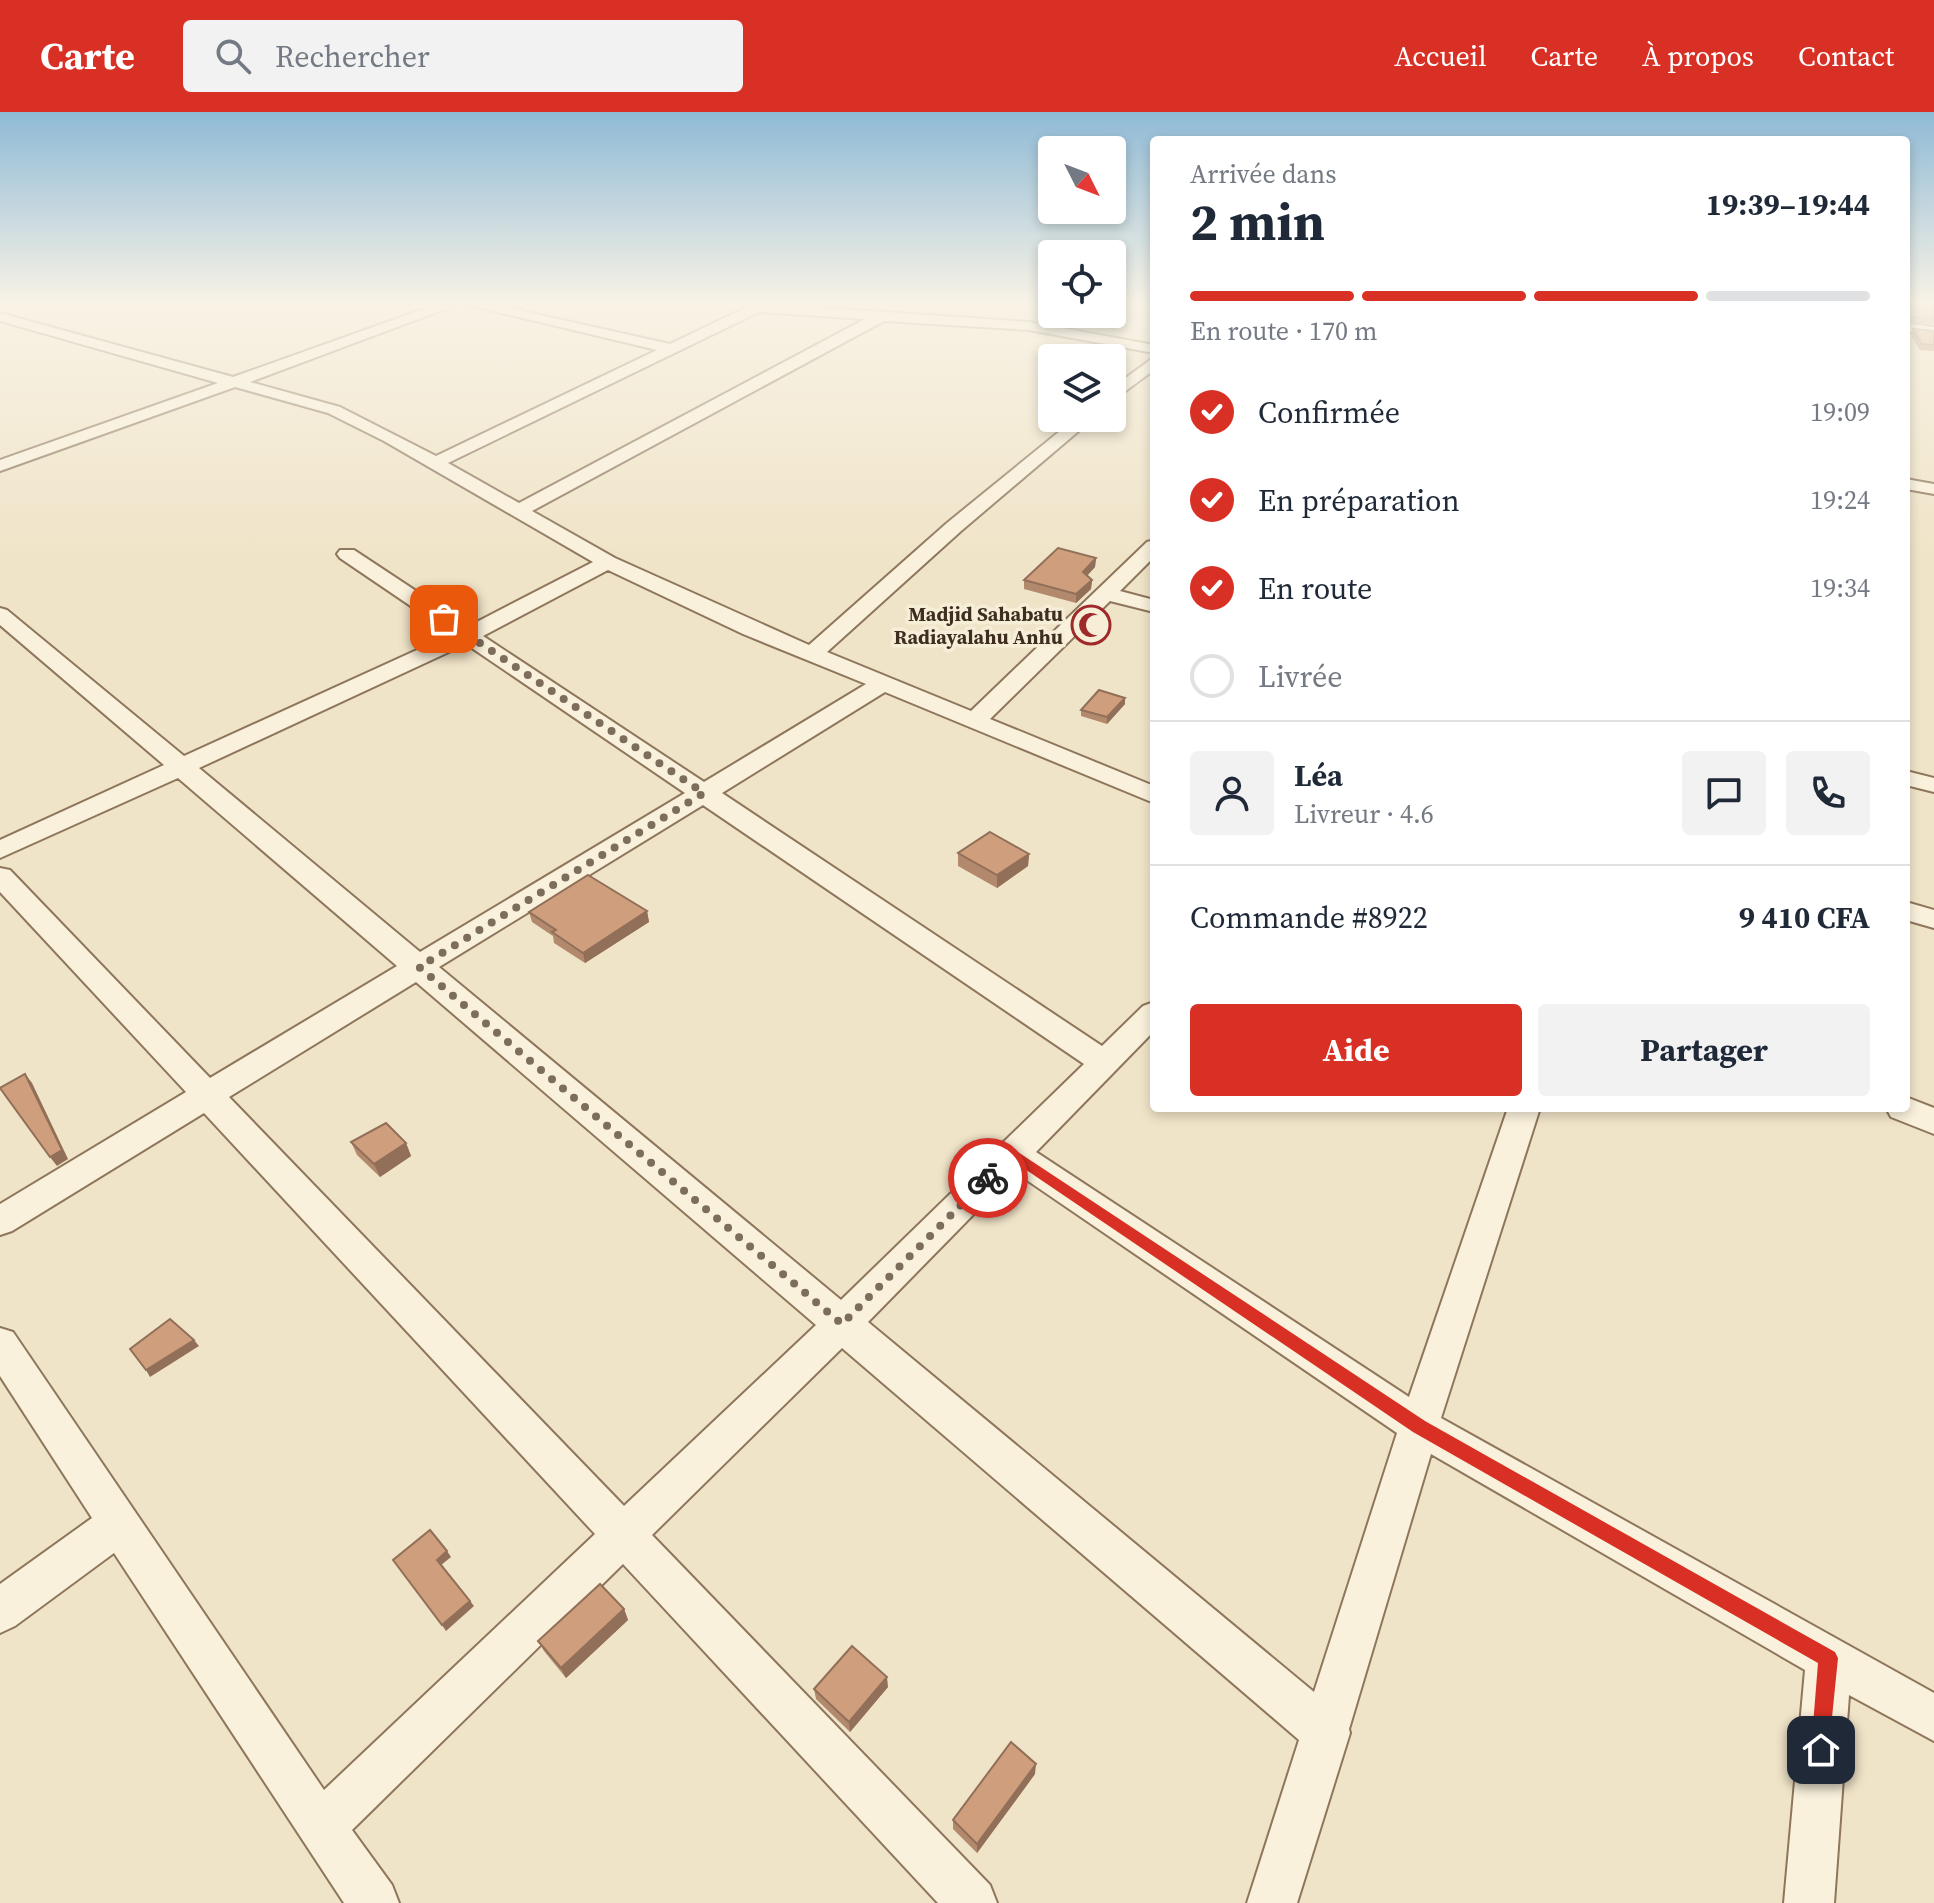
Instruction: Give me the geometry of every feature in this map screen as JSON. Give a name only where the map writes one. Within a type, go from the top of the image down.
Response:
[{"type":"street","points":[[0,466],[216,389]]},
{"type":"street","points":[[257,389],[334,410],[435,463],[608,562],[811,655],[1150,793]]},
{"type":"street","points":[[435,463],[589,389]]},
{"type":"street","points":[[518,511],[747,389]]},
{"type":"street","points":[[811,655],[954,527],[1069,432]]},
{"type":"street","points":[[1910,485],[1934,489]]},
{"type":"street","points":[[974,722],[1150,550]]},
{"type":"street","points":[[347,554],[1104,1062]]},
{"type":"street","points":[[0,850],[468,635],[608,562]]},
{"type":"street","points":[[1107,594],[1150,605]]},
{"type":"street","points":[[0,614],[1327,1733]]},
{"type":"street","points":[[0,1221],[883,684]]},
{"type":"street","points":[[1910,779],[1934,785]]},
{"type":"street","points":[[0,876],[972,1903]]},
{"type":"street","points":[[1910,912],[1934,919]]},
{"type":"street","points":[[320,1827],[842,1324],[1150,1017]]},
{"type":"street","points":[[1272,1903],[1327,1733],[1419,1426],[1523,1112]]},
{"type":"street","points":[[1910,1112],[1934,1122]]},
{"type":"street","points":[[1012,1153],[1419,1426],[1934,1718]]},
{"type":"street","points":[[0,1344],[320,1827],[374,1903]]},
{"type":"street","points":[[0,1611],[119,1524]]},
{"type":"street","points":[[1809,1903],[1829,1658]]},
{"type":"building","points":[[1058,548],[1096,558],[1083,572],[1092,580],[1076,594],[1024,580]]},
{"type":"building","points":[[1099,690],[1125,698],[1107,717],[1081,710]]},
{"type":"building","points":[[990,832],[1029,854],[997,875],[958,853]]},
{"type":"building","points":[[588,875],[647,911],[583,953],[529,912]]},
{"type":"building","points":[[25,1074],[62,1150],[50,1157],[0,1088]]},
{"type":"building","points":[[386,1123],[406,1143],[374,1164],[351,1142]]},
{"type":"building","points":[[170,1319],[194,1340],[146,1370],[130,1349]]},
{"type":"building","points":[[430,1530],[447,1551],[437,1560],[470,1601],[442,1625],[393,1560]]},
{"type":"building","points":[[600,1584],[624,1609],[561,1668],[538,1641]]},
{"type":"building","points":[[852,1646],[887,1677],[849,1722],[814,1689]]},
{"type":"building","points":[[1011,1742],[1036,1764],[977,1844],[953,1820]]},
{"type":"way so far","points":[[444,619],[704,793],[419,967],[842,1324],[988,1178]]},
{"type":"place","name":"Madjid Sahabatu Radiayalahu Anhu","points":[[1091,625]]},
{"type":"route","points":[[988,1178],[1012,1153],[1419,1426],[1829,1658],[1821,1750]]}]
